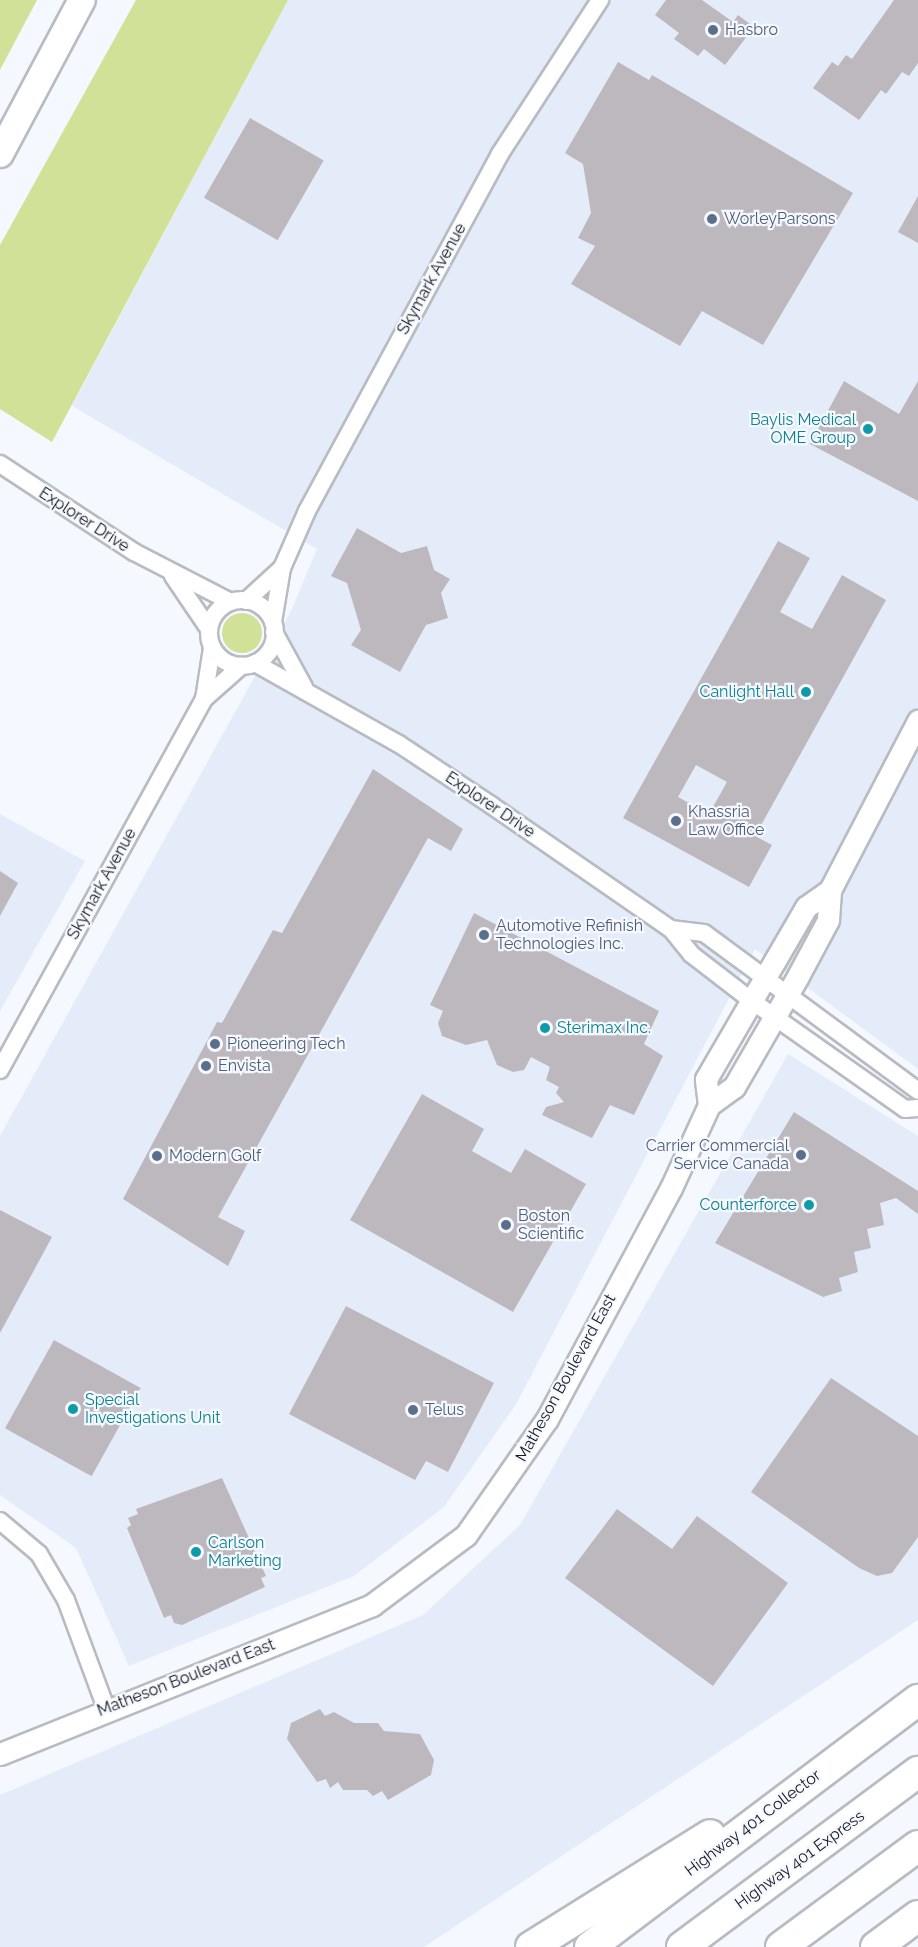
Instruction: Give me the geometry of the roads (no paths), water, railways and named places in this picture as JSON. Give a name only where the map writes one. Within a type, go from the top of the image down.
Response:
[{"type":"highway","name":"Highway 401 Collector","points":[[590,1947],[918,1700]]},
{"type":"highway","points":[[531,1947],[837,1761]]},
{"type":"highway","name":"Highway 401 Express","points":[[682,1947],[918,1772]]},
{"type":"highway","points":[[781,1947],[918,1846]]},
{"type":"highway","points":[[876,1947],[918,1917]]},
{"type":"highway","points":[[893,1947],[918,1925]]},
{"type":"main road","points":[[0,154],[82,0]]},
{"type":"street","name":"Skymark Avenue","points":[[274,627],[282,568],[307,511],[500,154],[600,0]]},
{"type":"street","name":"Explorer Drive","points":[[0,464],[62,509],[170,573],[239,601]]},
{"type":"street","name":"Skymark Avenue","points":[[239,601],[282,568]]},
{"type":"street","name":"Explorer Drive","points":[[170,573],[209,629]]},
{"type":"street","points":[[239,601],[263,608],[274,627],[270,650],[248,665],[223,660],[212,648],[209,629],[215,614],[239,601]]},
{"type":"street","name":"Explorer Drive","points":[[274,627],[305,688]]},
{"type":"street","name":"Skymark Avenue","points":[[0,1070],[204,699],[212,648]]},
{"type":"street","name":"Skymark Avenue","points":[[204,699],[248,665]]},
{"type":"street","name":"Explorer Drive","points":[[248,665],[305,688],[482,799],[671,929],[691,954],[752,1001],[905,1109],[918,1108]]},
{"type":"street","name":"Matheson Boulevard East","points":[[0,1754],[106,1708],[372,1605],[466,1535],[548,1419],[671,1188],[709,1105],[734,1087],[787,994],[828,920],[830,890],[918,722]]},
{"type":"street","name":"Matheson Boulevard East","points":[[709,1105],[706,1079],[806,907],[830,890]]},
{"type":"street","name":"Explorer Drive","points":[[671,929],[704,933],[918,1091]]},
{"type":"street","points":[[0,1521],[39,1554],[66,1600],[106,1708]]},
{"type":"place","name":"Hasbro","points":[[713,30]]},
{"type":"place","name":"WorleyParsons","points":[[712,219]]},
{"type":"place","name":"Baylis Medical OME Group","points":[[868,429]]},
{"type":"place","name":"Canlight Hall","points":[[806,692]]},
{"type":"place","name":"Khassria Law Office","points":[[676,821]]},
{"type":"place","name":"Automotive Refinish Technologies Inc.","points":[[484,935]]},
{"type":"place","name":"Sterimax Inc.","points":[[545,1028]]},
{"type":"place","name":"Pioneering Tech","points":[[215,1044]]},
{"type":"place","name":"Envista","points":[[206,1066]]},
{"type":"place","name":"Carrier Commercial Service Canada","points":[[801,1155]]},
{"type":"place","name":"Modern Golf","points":[[157,1156]]},
{"type":"place","name":"Counterforce","points":[[809,1205]]},
{"type":"place","name":"Boston Scientific","points":[[506,1225]]},
{"type":"place","name":"Special Investigations Unit","points":[[73,1409]]},
{"type":"place","name":"Telus","points":[[413,1410]]},
{"type":"place","name":"Carlson Marketing","points":[[196,1552]]}]
